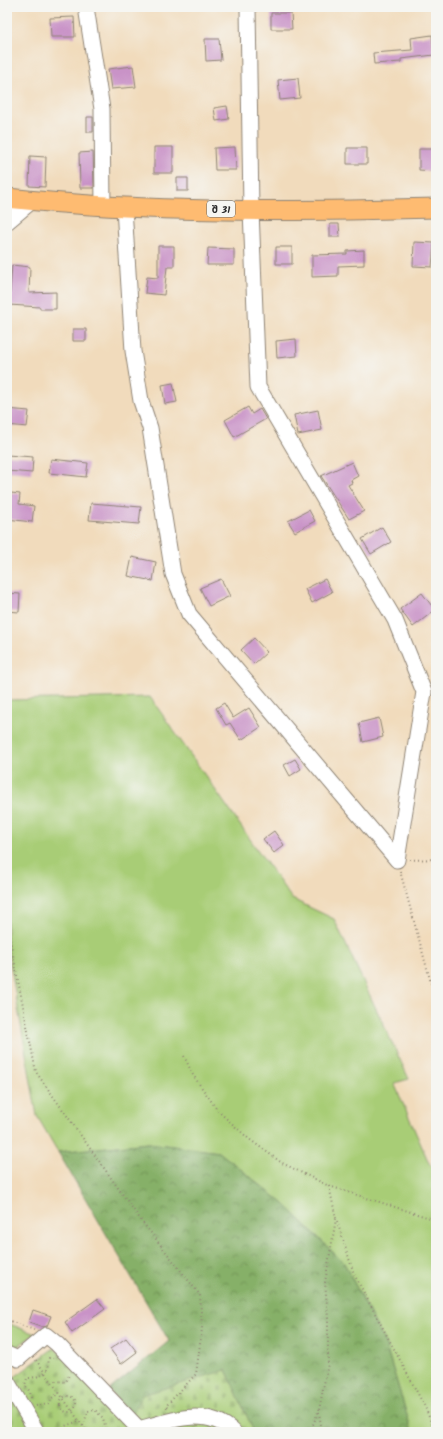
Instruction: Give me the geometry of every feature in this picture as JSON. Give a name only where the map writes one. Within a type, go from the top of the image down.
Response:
[{"type":"main road","name":"შ 31","points":[[7,198],[124,208],[251,210],[436,208]]},
{"type":"street","points":[[86,7],[102,109],[103,207]]},
{"type":"street","points":[[248,7],[251,210],[258,387],[395,620],[430,691],[397,860]]},
{"type":"street","points":[[7,222],[32,201]]},
{"type":"street","points":[[124,208],[134,358],[141,401],[150,428],[173,574],[189,614],[397,860]]},
{"type":"street","points":[[7,1354],[18,1358],[46,1335],[57,1344],[139,1429],[191,1416],[210,1419],[228,1426],[234,1432]]},
{"type":"street","points":[[7,1381],[37,1432]]},
{"type":"path","points":[[436,859],[397,860],[436,1001]]},
{"type":"path","points":[[7,924],[36,1072],[140,1219],[200,1295],[202,1329],[196,1374],[166,1406],[172,1420]]},
{"type":"path","points":[[184,1056],[193,1075],[218,1111],[249,1140],[282,1163],[329,1186],[436,1220]]},
{"type":"path","points":[[329,1186],[336,1218],[354,1274],[425,1407],[435,1432]]},
{"type":"path","points":[[310,1432],[319,1410],[328,1364],[328,1318],[325,1282],[336,1218]]},
{"type":"path","points":[[7,1320],[46,1335]]},
{"type":"path","points":[[29,1350],[87,1432]]},
{"type":"path","points":[[30,1402],[30,1392],[25,1385],[27,1378],[38,1376],[44,1372],[47,1369],[49,1358],[57,1362]]},
{"type":"path","points":[[52,1383],[56,1381],[66,1382],[70,1372]]},
{"type":"path","points":[[32,1405],[39,1406],[49,1404],[52,1398],[59,1393]]},
{"type":"path","points":[[62,1397],[60,1409],[70,1413],[72,1412]]},
{"type":"path","points":[[62,1397],[71,1397],[76,1400],[75,1408],[72,1412]]},
{"type":"path","points":[[83,1426],[88,1411],[95,1410],[103,1418],[106,1429],[109,1432]]},
{"type":"path","points":[[319,1410],[322,1432]]},
{"type":"path","points":[[65,1432],[63,1428],[65,1426],[79,1421]]},
{"type":"green space","points":[[150,697],[292,899],[334,919],[409,1079],[394,1083],[429,1163],[436,1172],[436,1432],[412,1432],[385,1343],[344,1263],[284,1204],[219,1152],[149,1143],[58,1152],[37,1116],[7,946],[7,700]]},
{"type":"green space","points":[[149,1143],[219,1152],[284,1204],[344,1263],[385,1343],[412,1432],[254,1432],[226,1370],[131,1416],[109,1390],[169,1341],[58,1152]]},
{"type":"green space","points":[[7,1323],[35,1334],[11,1351],[7,1351]]},
{"type":"green space","points":[[54,1348],[131,1416],[142,1395],[226,1370],[254,1432],[7,1432],[7,1380],[12,1379]]},
{"type":"building","points":[[271,13],[291,13],[292,29],[271,29]]},
{"type":"building","points":[[74,17],[75,37],[51,37],[50,18]]},
{"type":"building","points":[[432,35],[434,55],[401,59],[401,62],[374,64],[373,53],[412,50],[411,38]]},
{"type":"building","points":[[205,39],[219,39],[221,60],[206,61]]},
{"type":"building","points":[[133,66],[136,87],[111,89],[108,69]]},
{"type":"building","points":[[298,78],[300,98],[280,100],[278,80]]},
{"type":"building","points":[[227,106],[229,119],[216,121],[214,108]]},
{"type":"building","points":[[87,117],[93,117],[93,132],[87,132]]},
{"type":"building","points":[[154,147],[173,147],[173,173],[154,173]]},
{"type":"building","points":[[235,147],[236,170],[215,170],[214,148]]},
{"type":"building","points":[[347,148],[367,148],[367,164],[347,164]]},
{"type":"building","points":[[419,149],[435,149],[435,171],[419,170]]},
{"type":"building","points":[[93,152],[94,188],[80,188],[79,153]]},
{"type":"building","points":[[30,156],[46,157],[45,187],[29,186]]},
{"type":"building","points":[[177,178],[188,178],[188,191],[177,191]]},
{"type":"building","points":[[330,224],[339,224],[340,237],[330,237]]},
{"type":"building","points":[[414,242],[434,243],[432,267],[413,266]]},
{"type":"building","points":[[158,246],[174,246],[174,267],[167,267],[164,295],[145,293],[147,277],[158,278]]},
{"type":"building","points":[[276,247],[292,247],[292,264],[276,264]]},
{"type":"building","points":[[208,248],[234,249],[234,265],[207,265]]},
{"type":"building","points":[[364,250],[364,265],[338,266],[338,276],[312,277],[312,255],[347,254],[347,251]]},
{"type":"building","points":[[12,265],[30,267],[29,293],[56,292],[56,309],[40,309],[40,307],[9,305]]},
{"type":"building","points":[[73,329],[86,329],[86,341],[73,341]]},
{"type":"building","points":[[296,339],[297,356],[277,358],[276,341]]},
{"type":"building","points":[[173,383],[177,402],[165,404],[162,385]]},
{"type":"building","points":[[248,407],[252,414],[260,409],[266,419],[234,437],[225,420]]},
{"type":"building","points":[[7,409],[29,411],[27,427],[7,425]]},
{"type":"building","points":[[318,410],[322,430],[298,435],[294,415]]},
{"type":"building","points":[[7,455],[33,457],[32,473],[7,471]]},
{"type":"building","points":[[51,459],[88,463],[86,477],[49,473]]},
{"type":"building","points":[[352,462],[358,476],[351,480],[352,483],[348,485],[364,511],[349,519],[321,476]]},
{"type":"building","points":[[11,493],[20,494],[19,504],[34,506],[32,522],[7,519],[7,503],[10,503]]},
{"type":"building","points":[[91,503],[141,507],[139,524],[89,520]]},
{"type":"building","points":[[309,510],[315,521],[295,532],[288,521]]},
{"type":"building","points":[[382,527],[391,542],[371,554],[362,539]]},
{"type":"building","points":[[132,557],[156,562],[153,581],[128,576]]},
{"type":"building","points":[[221,579],[230,596],[209,606],[200,588]]},
{"type":"building","points":[[325,579],[332,592],[312,603],[305,589]]},
{"type":"building","points":[[7,593],[20,594],[19,612],[7,611]]},
{"type":"building","points":[[422,593],[435,610],[413,627],[400,609]]},
{"type":"building","points":[[254,638],[267,652],[254,664],[241,650]]},
{"type":"building","points":[[224,703],[233,718],[249,708],[261,727],[241,740],[230,723],[226,725],[216,708]]},
{"type":"building","points":[[379,718],[383,737],[363,742],[359,723]]},
{"type":"building","points":[[295,759],[301,769],[290,776],[284,765]]},
{"type":"building","points":[[274,831],[284,845],[274,853],[263,839]]},
{"type":"building","points":[[97,1299],[105,1309],[72,1333],[65,1322]]},
{"type":"building","points":[[33,1310],[51,1316],[47,1326],[43,1327],[29,1322]]},
{"type":"building","points":[[126,1338],[137,1352],[121,1364],[110,1349]]}]
